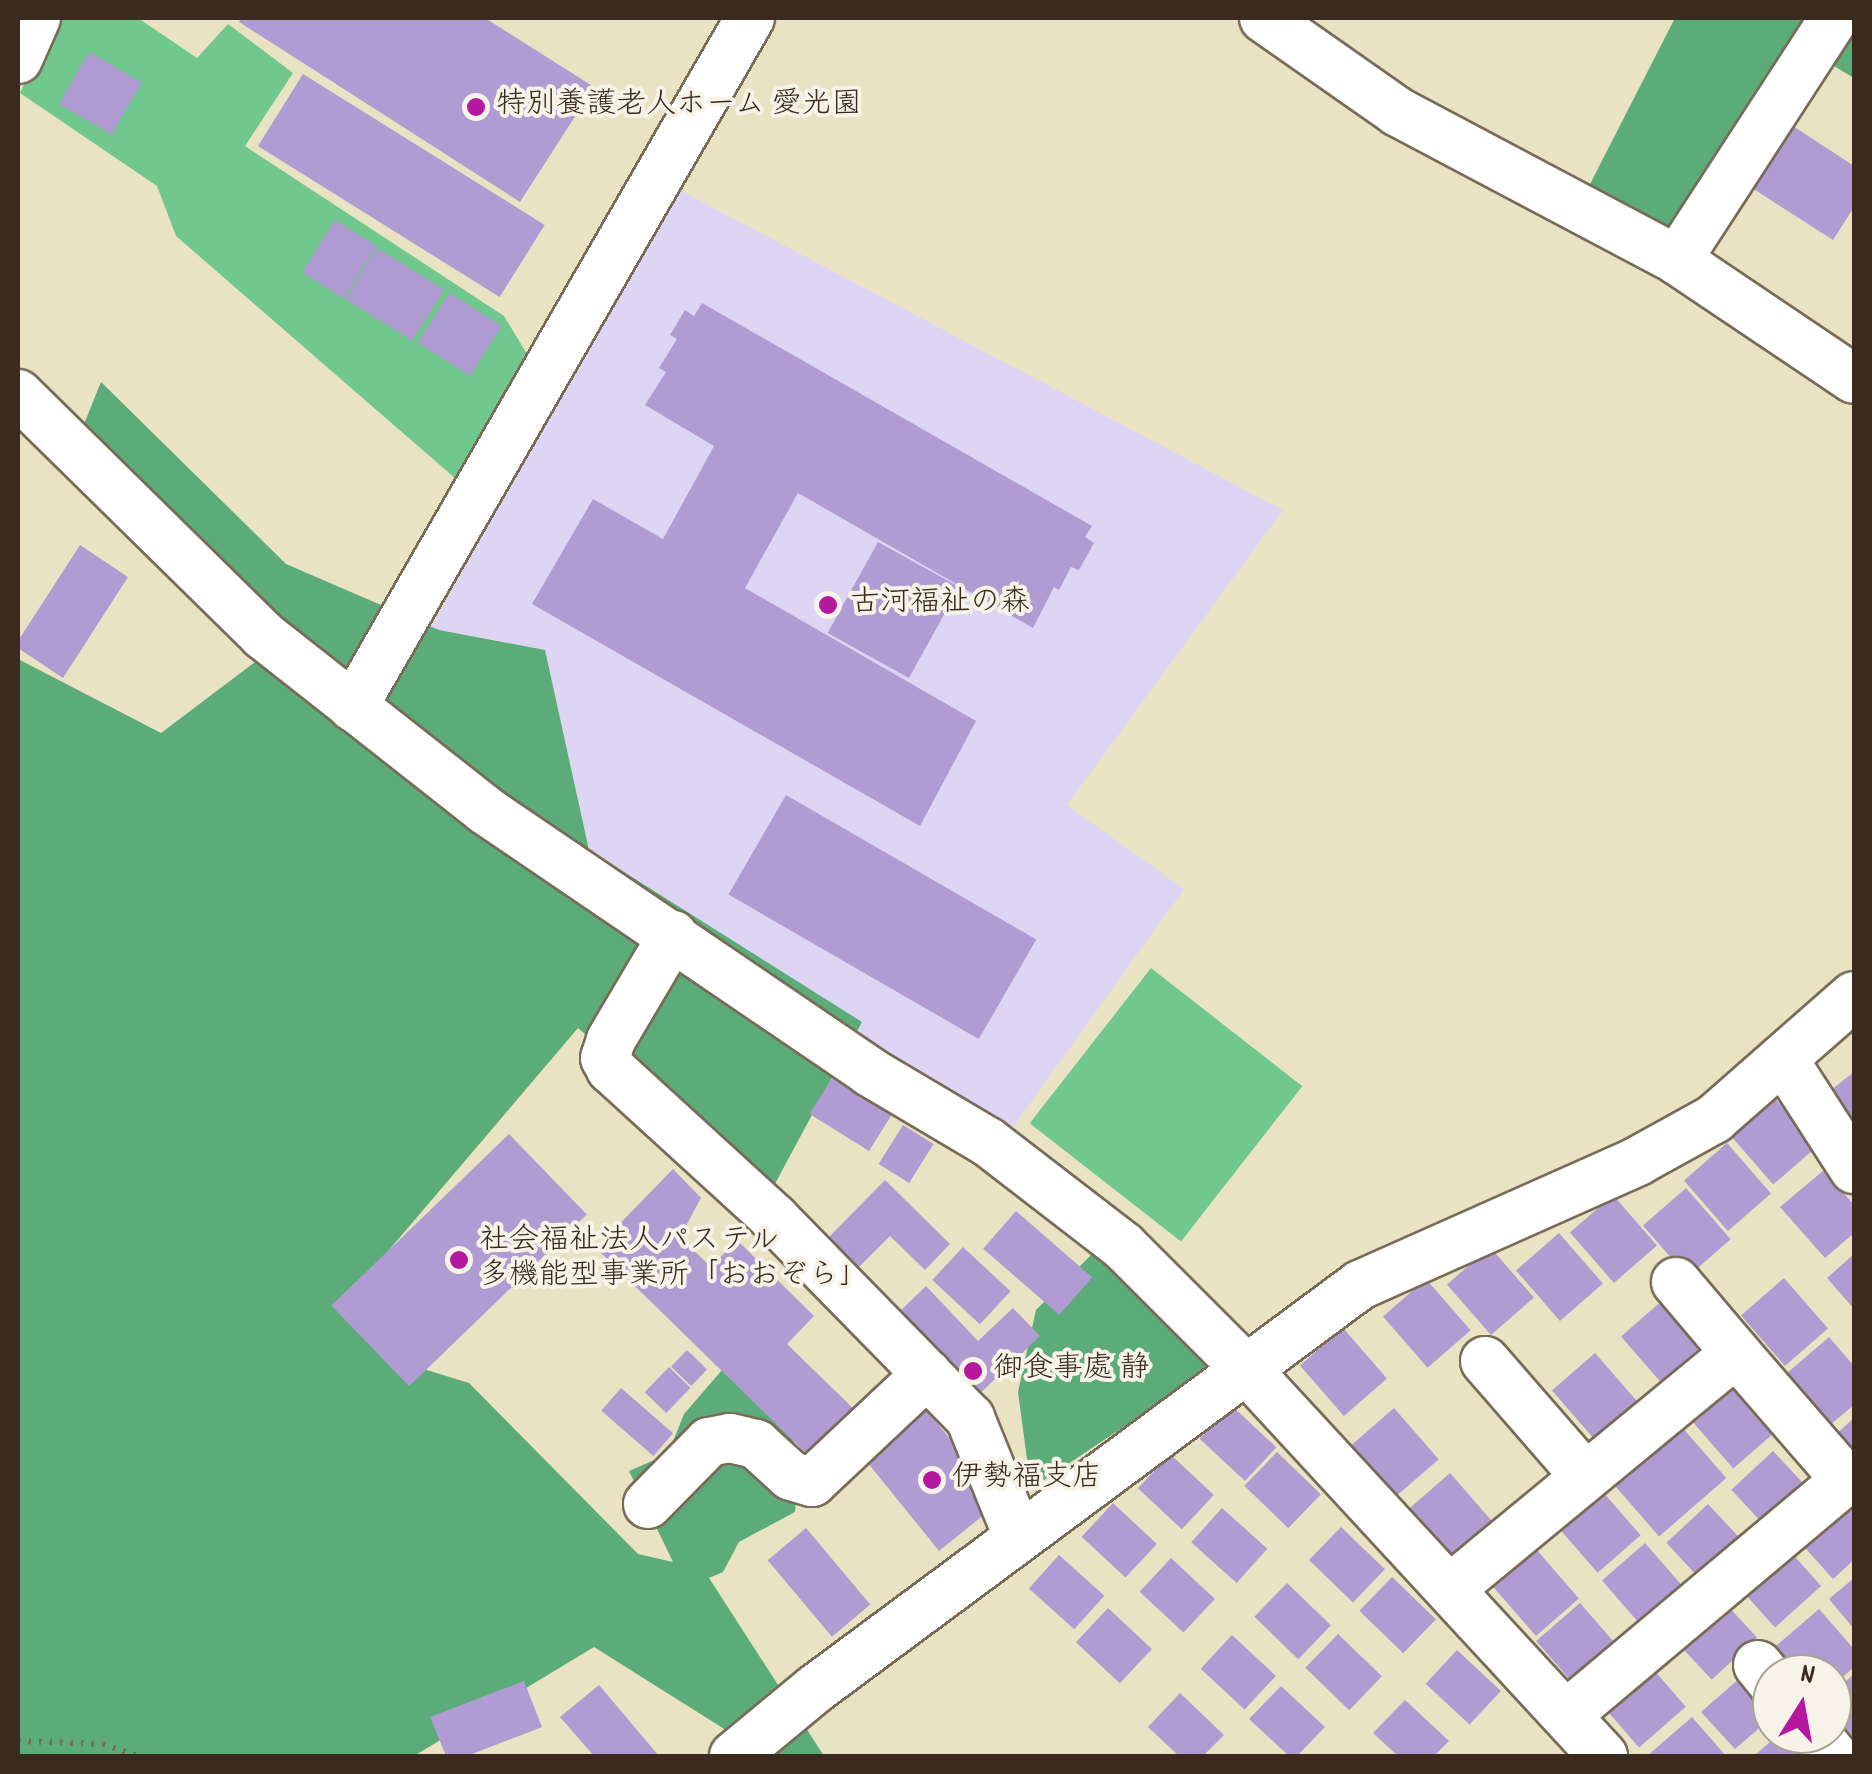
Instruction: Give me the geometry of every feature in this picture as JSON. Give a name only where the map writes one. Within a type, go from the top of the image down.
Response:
[{"type":"street","points":[[18,58],[36,18]]},
{"type":"street","points":[[353,708],[750,18]]},
{"type":"street","points":[[1264,18],[1398,112],[1677,260],[1854,379]]},
{"type":"street","points":[[1677,260],[1834,18]]},
{"type":"street","points":[[18,394],[263,635],[485,810],[870,1072],[988,1142],[1123,1246],[1245,1368],[1602,1756]]},
{"type":"street","points":[[673,935],[612,1040],[606,1058],[610,1069],[775,1219],[970,1418],[1018,1536]]},
{"type":"street","points":[[734,1756],[1018,1536],[1360,1284],[1638,1161],[1714,1119],[1854,996]]},
{"type":"street","points":[[1784,1059],[1854,1169]]},
{"type":"street","points":[[1566,1716],[1846,1480],[1676,1282]]},
{"type":"street","points":[[1451,1588],[1736,1353]]},
{"type":"street","points":[[1485,1361],[1585,1476]]},
{"type":"street","points":[[648,1504],[709,1442],[730,1438],[756,1444],[790,1476],[812,1482],[927,1374]]},
{"type":"path","points":[[18,1741],[103,1744],[138,1756]]},
{"type":"shaded area","name":"古河福祉の森","points":[[678,189],[1283,510],[1067,805],[1184,889],[1013,1127],[891,1054],[493,783],[389,701]]},
{"type":"green space","points":[[55,18],[138,18],[197,58],[228,24],[293,73],[245,146],[504,316],[530,359],[456,479],[176,236],[157,186],[20,93]]},
{"type":"green space","points":[[1675,18],[1854,18],[1854,78],[1792,41],[1668,238],[1587,190]]},
{"type":"green space","points":[[101,382],[286,564],[439,630],[545,650],[589,850],[862,1022],[770,1193],[578,1028],[378,1263],[391,1359],[469,1383],[638,1554],[673,1562],[629,1471],[668,1454],[684,1414],[748,1340],[788,1417],[799,1464],[795,1512],[739,1542],[723,1572],[709,1578],[824,1756],[767,1756],[594,1647],[414,1756],[18,1756],[18,659],[161,733],[267,653],[351,686],[84,424]]},
{"type":"green space","points":[[1151,968],[1302,1086],[1181,1241],[1030,1123]]},
{"type":"green space","points":[[1094,1252],[1215,1366],[1044,1480],[1027,1459],[1018,1392],[1036,1310]]},
{"type":"building","name":"特別養護老人ホーム 愛光園","points":[[241,18],[485,18],[594,87],[520,202],[239,22]]},
{"type":"building","points":[[89,52],[142,82],[112,134],[59,104]]},
{"type":"building","points":[[303,74],[545,225],[500,297],[258,146]]},
{"type":"building","points":[[1790,124],[1854,166],[1854,207],[1833,240],[1749,186]]},
{"type":"building","points":[[335,220],[377,246],[344,299],[302,273]]},
{"type":"building","points":[[377,248],[444,290],[412,341],[345,299]]},
{"type":"building","points":[[449,293],[502,326],[470,376],[418,343]]},
{"type":"building","points":[[702,303],[1092,526],[1085,537],[1094,543],[1079,570],[1071,567],[1059,590],[1054,587],[1033,628],[798,493],[745,588],[976,721],[920,826],[532,604],[593,499],[663,539],[714,446],[645,405],[666,372],[659,368],[677,339],[670,335],[685,310],[694,316]]},
{"type":"building","points":[[878,542],[959,587],[909,678],[828,633]]},
{"type":"building","points":[[80,545],[128,577],[63,678],[18,648],[18,641]]},
{"type":"building","points":[[786,795],[1036,939],[979,1039],[728,895]]},
{"type":"building","points":[[1854,1072],[1854,1140],[1822,1097]]},
{"type":"building","points":[[834,1075],[893,1112],[869,1151],[810,1114]]},
{"type":"building","points":[[1773,1096],[1817,1147],[1773,1185],[1729,1134]]},
{"type":"building","points":[[903,1125],[934,1144],[909,1183],[879,1164]]},
{"type":"building","name":"社会福祉法人パステル 多機能型事業所「おおぞら」","points":[[509,1134],[587,1215],[409,1386],[331,1306]]},
{"type":"building","points":[[1727,1143],[1771,1194],[1728,1231],[1684,1180]]},
{"type":"building","points":[[673,1169],[701,1198],[680,1237],[711,1267],[737,1240],[814,1316],[787,1344],[859,1414],[813,1460],[596,1248]]},
{"type":"building","points":[[1824,1170],[1854,1205],[1854,1233],[1825,1258],[1780,1207]]},
{"type":"building","points":[[885,1180],[950,1244],[925,1270],[890,1236],[858,1268],[828,1238]]},
{"type":"building","points":[[1686,1188],[1731,1239],[1688,1277],[1643,1225]]},
{"type":"building","points":[[1613,1195],[1657,1246],[1614,1283],[1570,1232]]},
{"type":"building","points":[[1016,1211],[1092,1277],[1059,1315],[983,1249]]},
{"type":"building","points":[[1559,1233],[1603,1284],[1560,1321],[1516,1270]]},
{"type":"building","points":[[963,1247],[1011,1291],[980,1324],[932,1280]]},
{"type":"building","points":[[1490,1247],[1534,1298],[1491,1335],[1447,1284]]},
{"type":"building","points":[[1854,1254],[1854,1309],[1827,1278]]},
{"type":"building","points":[[1784,1278],[1828,1329],[1785,1366],[1741,1315]]},
{"type":"building","points":[[1426,1279],[1471,1330],[1428,1368],[1383,1316]]},
{"type":"building","name":"御食事處 静","points":[[926,1286],[978,1341],[1013,1308],[1040,1336],[972,1401],[892,1319]]},
{"type":"building","points":[[1664,1299],[1709,1351],[1666,1388],[1621,1336]]},
{"type":"building","points":[[1343,1328],[1387,1379],[1344,1416],[1300,1365]]},
{"type":"building","points":[[1829,1337],[1854,1366],[1854,1405],[1830,1425],[1786,1374]]},
{"type":"building","points":[[687,1350],[707,1369],[691,1386],[671,1367]]},
{"type":"building","points":[[1595,1353],[1640,1404],[1597,1442],[1552,1390]]},
{"type":"building","points":[[669,1367],[691,1388],[666,1413],[645,1392]]},
{"type":"building","points":[[1731,1379],[1776,1431],[1733,1468],[1688,1416]]},
{"type":"building","points":[[621,1388],[673,1433],[653,1456],[601,1411]]},
{"type":"building","points":[[1231,1405],[1276,1447],[1245,1481],[1200,1439]]},
{"type":"building","name":"伊勢福支店","points":[[925,1408],[1001,1501],[939,1551],[864,1458]]},
{"type":"building","points":[[1394,1408],[1439,1459],[1396,1497],[1351,1445]]},
{"type":"building","points":[[1854,1418],[1854,1460],[1834,1436]]},
{"type":"building","points":[[1681,1426],[1726,1478],[1659,1536],[1614,1484]]},
{"type":"building","points":[[1773,1451],[1806,1487],[1765,1526],[1731,1490]]},
{"type":"building","points":[[1277,1452],[1321,1494],[1288,1528],[1244,1486]]},
{"type":"building","points":[[1170,1454],[1214,1495],[1182,1529],[1138,1488]]},
{"type":"building","points":[[1450,1473],[1495,1524],[1452,1562],[1407,1510]]},
{"type":"building","points":[[1596,1484],[1641,1535],[1598,1573],[1553,1521]]},
{"type":"building","points":[[1846,1500],[1854,1509],[1854,1560],[1833,1579],[1799,1541]]},
{"type":"building","points":[[1113,1503],[1157,1544],[1126,1578],[1082,1537]]},
{"type":"building","points":[[1708,1504],[1741,1539],[1699,1578],[1666,1543]]},
{"type":"building","points":[[1222,1508],[1267,1549],[1237,1583],[1191,1542]]},
{"type":"building","points":[[1341,1527],[1385,1569],[1353,1602],[1309,1560]]},
{"type":"building","points":[[806,1528],[870,1605],[832,1637],[768,1560]]},
{"type":"building","points":[[1645,1543],[1689,1594],[1646,1631],[1602,1580]]},
{"type":"building","points":[[1535,1548],[1579,1599],[1536,1636],[1492,1585]]},
{"type":"building","points":[[1787,1548],[1821,1586],[1775,1627],[1741,1589]]},
{"type":"building","points":[[1059,1555],[1104,1596],[1074,1629],[1029,1588]]},
{"type":"building","points":[[1171,1558],[1215,1599],[1184,1633],[1140,1592]]},
{"type":"building","points":[[1392,1577],[1436,1619],[1403,1653],[1359,1611]]},
{"type":"building","points":[[1854,1578],[1854,1629],[1829,1599]]},
{"type":"building","points":[[1287,1583],[1331,1625],[1298,1659],[1254,1617]]},
{"type":"building","points":[[1723,1601],[1757,1638],[1712,1680],[1678,1643]]},
{"type":"building","points":[[1580,1603],[1624,1654],[1580,1692],[1536,1641]]},
{"type":"building","points":[[1108,1608],[1152,1649],[1120,1683],[1076,1642]]},
{"type":"building","points":[[1819,1609],[1854,1649],[1854,1667],[1852,1654],[1783,1654],[1776,1646]]},
{"type":"building","points":[[1338,1634],[1382,1676],[1349,1710],[1305,1668]]},
{"type":"building","points":[[1232,1635],[1276,1676],[1245,1710],[1201,1669]]},
{"type":"building","points":[[1457,1650],[1501,1691],[1470,1725],[1426,1684]]},
{"type":"building","points":[[1653,1669],[1686,1707],[1639,1747],[1606,1710]]},
{"type":"building","points":[[1748,1671],[1752,1675],[1752,1734],[1735,1749],[1701,1712]]},
{"type":"building","points":[[1854,1674],[1854,1738],[1852,1736]]},
{"type":"building","points":[[524,1681],[542,1727],[467,1756],[446,1756],[430,1717]]},
{"type":"building","points":[[599,1685],[659,1756],[594,1756],[560,1717]]},
{"type":"building","points":[[1281,1686],[1325,1727],[1297,1756],[1289,1756],[1249,1719]]},
{"type":"building","points":[[1180,1693],[1224,1735],[1203,1756],[1179,1756],[1148,1727]]},
{"type":"building","points":[[1405,1700],[1449,1741],[1434,1756],[1398,1756],[1373,1733]]},
{"type":"building","points":[[1692,1717],[1726,1756],[1647,1756]]},
{"type":"building","points":[[1819,1754],[1821,1756],[1754,1756]]},
{"type":"place","name":"特別養護老人ホーム 愛光園","points":[[476,107]]},
{"type":"place","name":"古河福祉の森","points":[[828,605]]},
{"type":"place","name":"社会福祉法人パステル 多機能型事業所「おおぞら」","points":[[459,1260]]},
{"type":"place","name":"御食事處 静","points":[[973,1371]]},
{"type":"place","name":"伊勢福支店","points":[[932,1480]]}]
